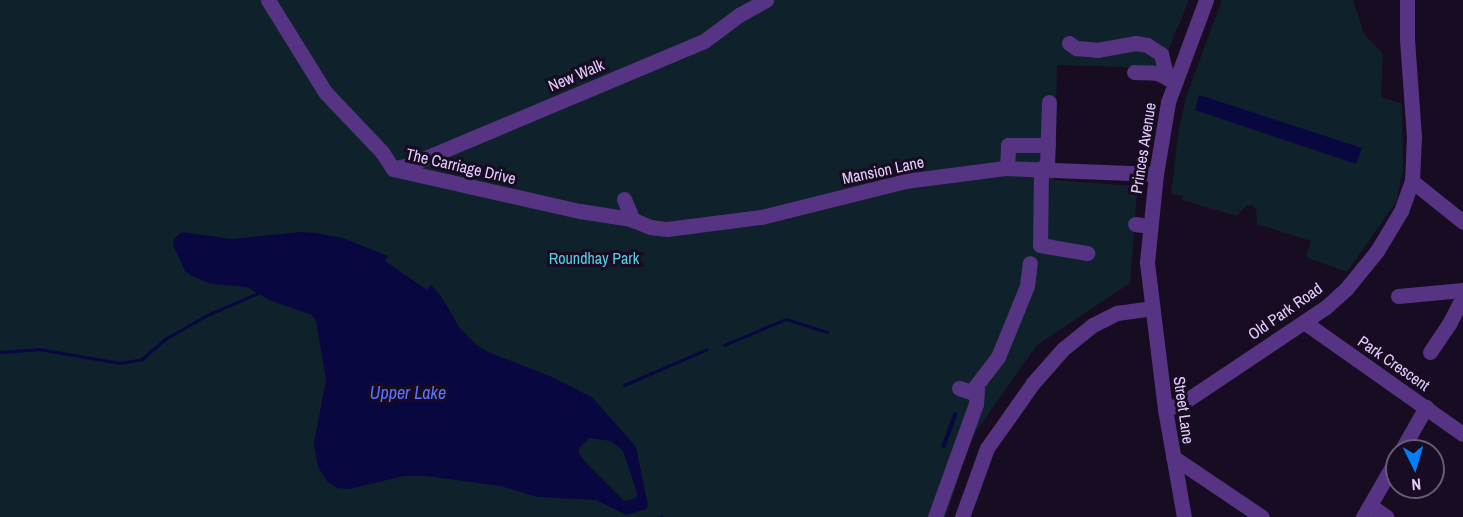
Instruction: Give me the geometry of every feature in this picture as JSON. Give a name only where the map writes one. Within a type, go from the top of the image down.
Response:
[{"type":"street","name":"The Carriage Drive","points":[[268,0],[325,92],[382,152],[393,169],[627,219]]},
{"type":"street","name":"New Walk","points":[[393,169],[409,165],[704,41],[739,15],[766,0]]},
{"type":"street","name":"Princes Avenue","points":[[1151,308],[1143,225],[1156,174],[1171,80],[1206,0]]},
{"type":"street","name":"Old Park Road","points":[[1165,410],[1181,404],[1304,322],[1346,289],[1377,251],[1401,211],[1412,181],[1414,120],[1407,39],[1407,0]]},
{"type":"street","points":[[1068,43],[1076,48],[1097,50],[1135,43],[1147,45],[1161,54],[1171,80]]},
{"type":"street","points":[[1134,72],[1157,73],[1171,80]]},
{"type":"street","points":[[959,388],[971,392],[998,357],[1027,286],[1038,270],[1049,102]]},
{"type":"street","points":[[1007,167],[1008,145],[1048,144]]},
{"type":"street","name":"Mansion Lane","points":[[627,219],[650,227],[667,229],[761,217],[905,181],[1007,167],[1156,174]]},
{"type":"street","points":[[1412,181],[1463,222]]},
{"type":"street","points":[[624,199],[627,219]]},
{"type":"street","points":[[1040,245],[1087,253]]},
{"type":"street","points":[[1027,286],[1030,263]]},
{"type":"street","points":[[1398,296],[1463,290]]},
{"type":"street","points":[[1430,352],[1449,324],[1463,296]]},
{"type":"street","points":[[962,517],[987,448],[1033,383],[1056,358],[1093,325],[1117,313],[1151,308]]},
{"type":"street","name":"Street Lane","points":[[1151,308],[1165,410],[1184,517]]},
{"type":"street","name":"Park Crescent","points":[[1304,322],[1463,434]]},
{"type":"street","points":[[935,517],[975,404],[976,388]]},
{"type":"street","points":[[1408,439],[1425,407]]},
{"type":"street","points":[[1173,457],[1262,517]]},
{"type":"street","points":[[1385,479],[1367,511],[1387,517]]},
{"type":"green space","name":"Roundhay Park","points":[[0,0],[1189,0],[1161,68],[1057,65],[1054,180],[1134,186],[1137,193],[1130,283],[1036,346],[970,440],[946,517],[0,517]]},
{"type":"green space","points":[[1222,0],[1353,0],[1364,34],[1383,54],[1381,97],[1402,104],[1403,171],[1396,202],[1347,272],[1306,257],[1311,241],[1257,224],[1256,209],[1252,205],[1246,206],[1237,216],[1182,200],[1183,196],[1171,194],[1179,128],[1187,94]]},
{"type":"water","points":[[1199,95],[1362,148],[1356,164],[1195,110]]},
{"type":"water","name":"Upper Lake","points":[[182,232],[232,239],[301,232],[316,233],[343,238],[388,256],[385,261],[427,290],[431,285],[443,299],[459,327],[476,345],[552,377],[593,398],[636,447],[648,505],[646,509],[626,515],[596,500],[537,497],[501,486],[426,476],[404,476],[349,489],[337,488],[327,481],[318,467],[314,443],[326,380],[316,321],[312,315],[269,300],[247,287],[212,284],[192,276],[185,271],[173,245],[174,239]],"holes":[[[589,438],[611,441],[623,451],[637,493],[636,498],[624,501],[584,461],[579,453],[579,448]]]},
{"type":"water","points":[[954,412],[958,413],[945,448],[941,447]]},
{"type":"waterway","points":[[0,352],[39,349],[120,363],[142,359],[165,339],[207,315],[258,293]]},
{"type":"waterway","points":[[724,345],[786,319],[827,332]]},
{"type":"waterway","points":[[624,385],[707,349]]}]
